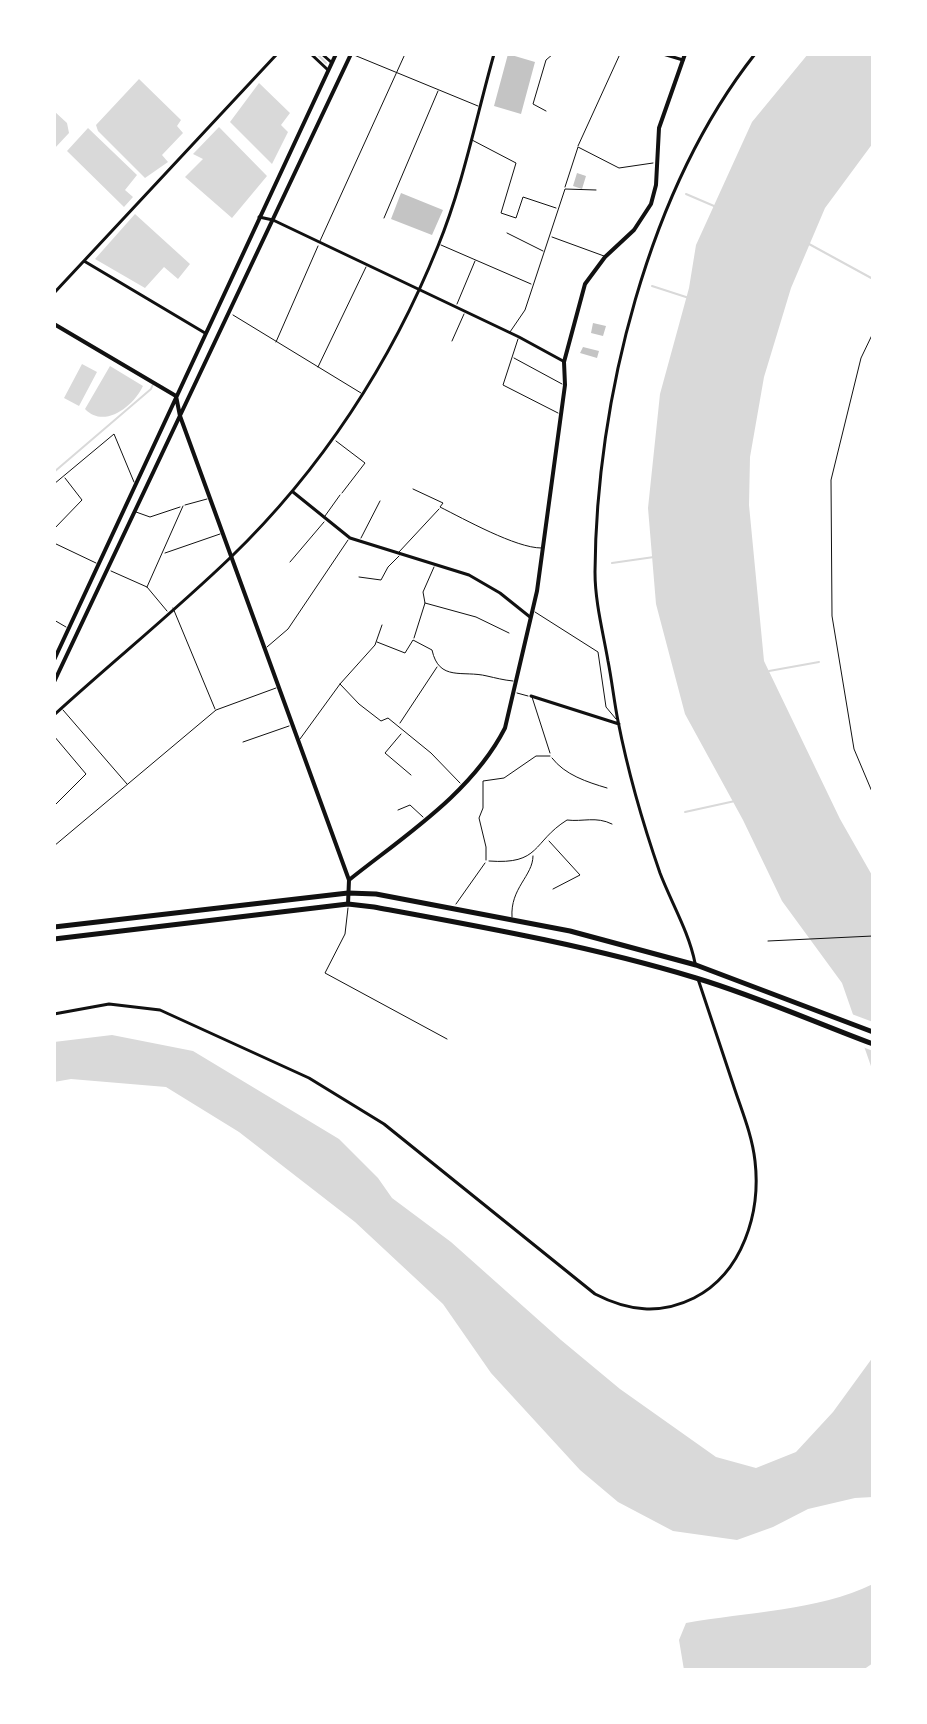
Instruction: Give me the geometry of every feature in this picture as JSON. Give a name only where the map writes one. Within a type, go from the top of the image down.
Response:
[{"type":"main road","points":[[54,927],[348,893],[376,894],[570,931],[696,965],[873,1032]]},
{"type":"main road","points":[[54,939],[348,904],[568,944],[698,978],[873,1044]]},
{"type":"street","points":[[54,293],[277,54]]},
{"type":"street","points":[[311,54],[328,70]]},
{"type":"street","points":[[322,54],[331,62]]},
{"type":"street","points":[[54,660],[336,54]]},
{"type":"street","points":[[54,682],[351,54]]},
{"type":"street","points":[[54,715],[231,557],[292,492],[334,439],[363,395],[419,290],[439,244],[494,54]]},
{"type":"street","points":[[663,54],[683,60]]},
{"type":"street","points":[[349,880],[463,786],[496,746],[505,728],[543,548],[565,385],[564,362],[585,284],[605,257],[634,230],[651,204],[656,185],[659,128],[685,54]]},
{"type":"street","points":[[696,965],[660,871],[618,722],[597,602],[595,573],[600,478],[617,370],[639,289],[693,149],[714,111],[755,54]]},
{"type":"street","points":[[259,217],[273,220],[367,264],[564,362]]},
{"type":"street","points":[[84,261],[205,333]]},
{"type":"street","points":[[54,324],[176,396],[180,416],[349,880],[348,904]]},
{"type":"street","points":[[292,492],[350,538],[475,578],[530,617]]},
{"type":"street","points":[[531,696],[618,722]]},
{"type":"street","points":[[54,1014],[109,1004],[160,1010],[309,1078],[384,1124],[587,1289],[614,1304],[632,1309],[667,1308],[705,1292],[730,1268],[742,1250],[754,1204],[755,1160],[750,1133],[698,978]]},
{"type":"lane","points":[[351,54],[479,107]]},
{"type":"lane","points":[[276,342],[405,54]]},
{"type":"lane","points":[[546,111],[533,104],[546,60],[553,54]]},
{"type":"lane","points":[[510,333],[525,310],[578,147],[620,54]]},
{"type":"lane","points":[[384,218],[438,91]]},
{"type":"lane","points":[[471,140],[516,163],[501,213],[516,218],[523,197],[559,208]]},
{"type":"lane","points":[[578,147],[619,168],[655,162]]},
{"type":"lane","points":[[565,189],[596,190]]},
{"type":"lane","points":[[507,233],[545,252]]},
{"type":"lane","points":[[550,236],[605,257]]},
{"type":"lane","points":[[439,244],[534,285]]},
{"type":"lane","points":[[455,307],[476,260]]},
{"type":"lane","points":[[317,367],[367,264]]},
{"type":"lane","points":[[452,341],[465,311]]},
{"type":"lane","points":[[229,312],[363,395]]},
{"type":"lane","points":[[519,337],[503,385],[560,414]]},
{"type":"lane","points":[[512,357],[565,385]]},
{"type":"lane","points":[[54,484],[114,434],[135,484]]},
{"type":"lane","points":[[290,562],[365,463],[334,439]]},
{"type":"lane","points":[[54,529],[82,500],[63,476]]},
{"type":"lane","points":[[359,577],[381,580],[388,567],[443,503],[413,489]]},
{"type":"lane","points":[[135,511],[150,517],[210,498]]},
{"type":"lane","points":[[359,542],[380,501]]},
{"type":"lane","points":[[147,587],[183,506]]},
{"type":"lane","points":[[440,507],[530,547],[543,548]]},
{"type":"lane","points":[[162,554],[222,533]]},
{"type":"lane","points":[[264,650],[288,629],[350,538]]},
{"type":"lane","points":[[54,543],[147,587],[169,613]]},
{"type":"lane","points":[[377,642],[405,653],[413,640],[425,603],[423,592],[435,565]]},
{"type":"lane","points":[[425,603],[476,617],[509,633]]},
{"type":"lane","points":[[173,608],[216,710]]},
{"type":"lane","points":[[532,610],[598,652],[606,707],[618,722]]},
{"type":"lane","points":[[54,620],[68,628]]},
{"type":"lane","points":[[298,742],[340,684],[377,642],[382,625]]},
{"type":"lane","points":[[413,640],[432,650],[439,665],[449,673],[516,681]]},
{"type":"lane","points":[[399,724],[439,665]]},
{"type":"lane","points":[[340,684],[381,721],[388,718],[399,724],[403,732],[431,753],[463,786]]},
{"type":"lane","points":[[54,846],[216,710],[278,687]]},
{"type":"lane","points":[[515,692],[531,696],[550,756],[564,770],[607,788]]},
{"type":"lane","points":[[61,708],[127,784]]},
{"type":"lane","points":[[243,742],[292,725]]},
{"type":"lane","points":[[403,732],[385,753],[411,775]]},
{"type":"lane","points":[[54,736],[86,774],[54,806]]},
{"type":"lane","points":[[453,908],[486,860],[486,847],[479,826],[483,781],[504,778],[536,756],[550,756]]},
{"type":"lane","points":[[398,810],[410,805],[425,818]]},
{"type":"lane","points":[[486,860],[508,862],[528,857],[567,820],[590,818],[612,824]]},
{"type":"lane","points":[[547,840],[580,875],[553,889]]},
{"type":"lane","points":[[512,919],[511,905],[518,886],[533,862],[533,853]]},
{"type":"lane","points":[[348,904],[345,934],[325,973],[447,1039]]},
{"type":"lane","points":[[768,941],[873,936]]},
{"type":"path","points":[[873,333],[861,358],[831,480],[832,616],[854,749],[873,794]]},
{"type":"shaded area","points":[[808,54],[873,54],[873,143],[825,208],[791,288],[764,377],[750,457],[749,505],[764,661],[840,819],[873,877],[873,1072],[842,983],[782,901],[743,820],[685,714],[656,604],[648,508],[660,394],[689,288],[696,245],[752,122]]},
{"type":"shaded area","points":[[139,79],[181,120],[177,126],[183,133],[162,155],[168,162],[145,178],[98,131],[96,125]]},
{"type":"shaded area","points":[[259,83],[290,113],[281,125],[288,132],[272,164],[230,122]]},
{"type":"shaded area","points":[[54,111],[67,123],[69,133],[54,149]]},
{"type":"shaded area","points":[[219,127],[267,176],[232,218],[185,177],[203,159],[193,154]]},
{"type":"shaded area","points":[[88,128],[137,175],[125,190],[133,197],[124,207],[67,151]]},
{"type":"shaded area","points":[[135,214],[190,264],[178,279],[164,267],[145,288],[95,259]]},
{"type":"shaded area","points":[[82,364],[97,372],[79,406],[64,398]]},
{"type":"shaded area","points":[[110,366],[143,386],[132,401],[117,413],[101,417],[93,415],[85,409]]},
{"type":"shaded area","points":[[112,1035],[193,1051],[339,1139],[378,1178],[392,1198],[451,1242],[620,1389],[716,1457],[756,1468],[796,1452],[833,1412],[873,1357],[873,1497],[808,1509],[773,1527],[737,1540],[673,1531],[618,1502],[580,1470],[491,1373],[443,1304],[355,1222],[239,1132],[166,1087],[71,1079],[54,1082],[54,1042]]},
{"type":"shaded area","points":[[873,1584],[873,1663],[863,1670],[684,1670],[679,1640],[686,1623],[829,1600]]},
{"type":"pier","points":[[849,1013],[873,1022],[873,1051],[860,1046]]},
{"type":"building","points":[[508,54],[535,62],[521,114],[494,106]]},
{"type":"building","points":[[577,173],[586,176],[582,189],[573,186]]},
{"type":"building","points":[[401,193],[443,210],[432,235],[391,219]]},
{"type":"building","points":[[593,323],[606,326],[603,336],[591,333]]},
{"type":"building","points":[[583,347],[599,351],[597,358],[580,353]]},
{"type":"waterway","points":[[317,54],[326,63]]},
{"type":"waterway","points":[[686,194],[714,206]]},
{"type":"waterway","points":[[809,244],[873,279]]},
{"type":"waterway","points":[[652,286],[689,298]]},
{"type":"waterway","points":[[54,472],[151,389],[153,384]]},
{"type":"waterway","points":[[612,563],[654,557]]},
{"type":"waterway","points":[[769,671],[819,662]]},
{"type":"waterway","points":[[685,812],[735,801]]}]
